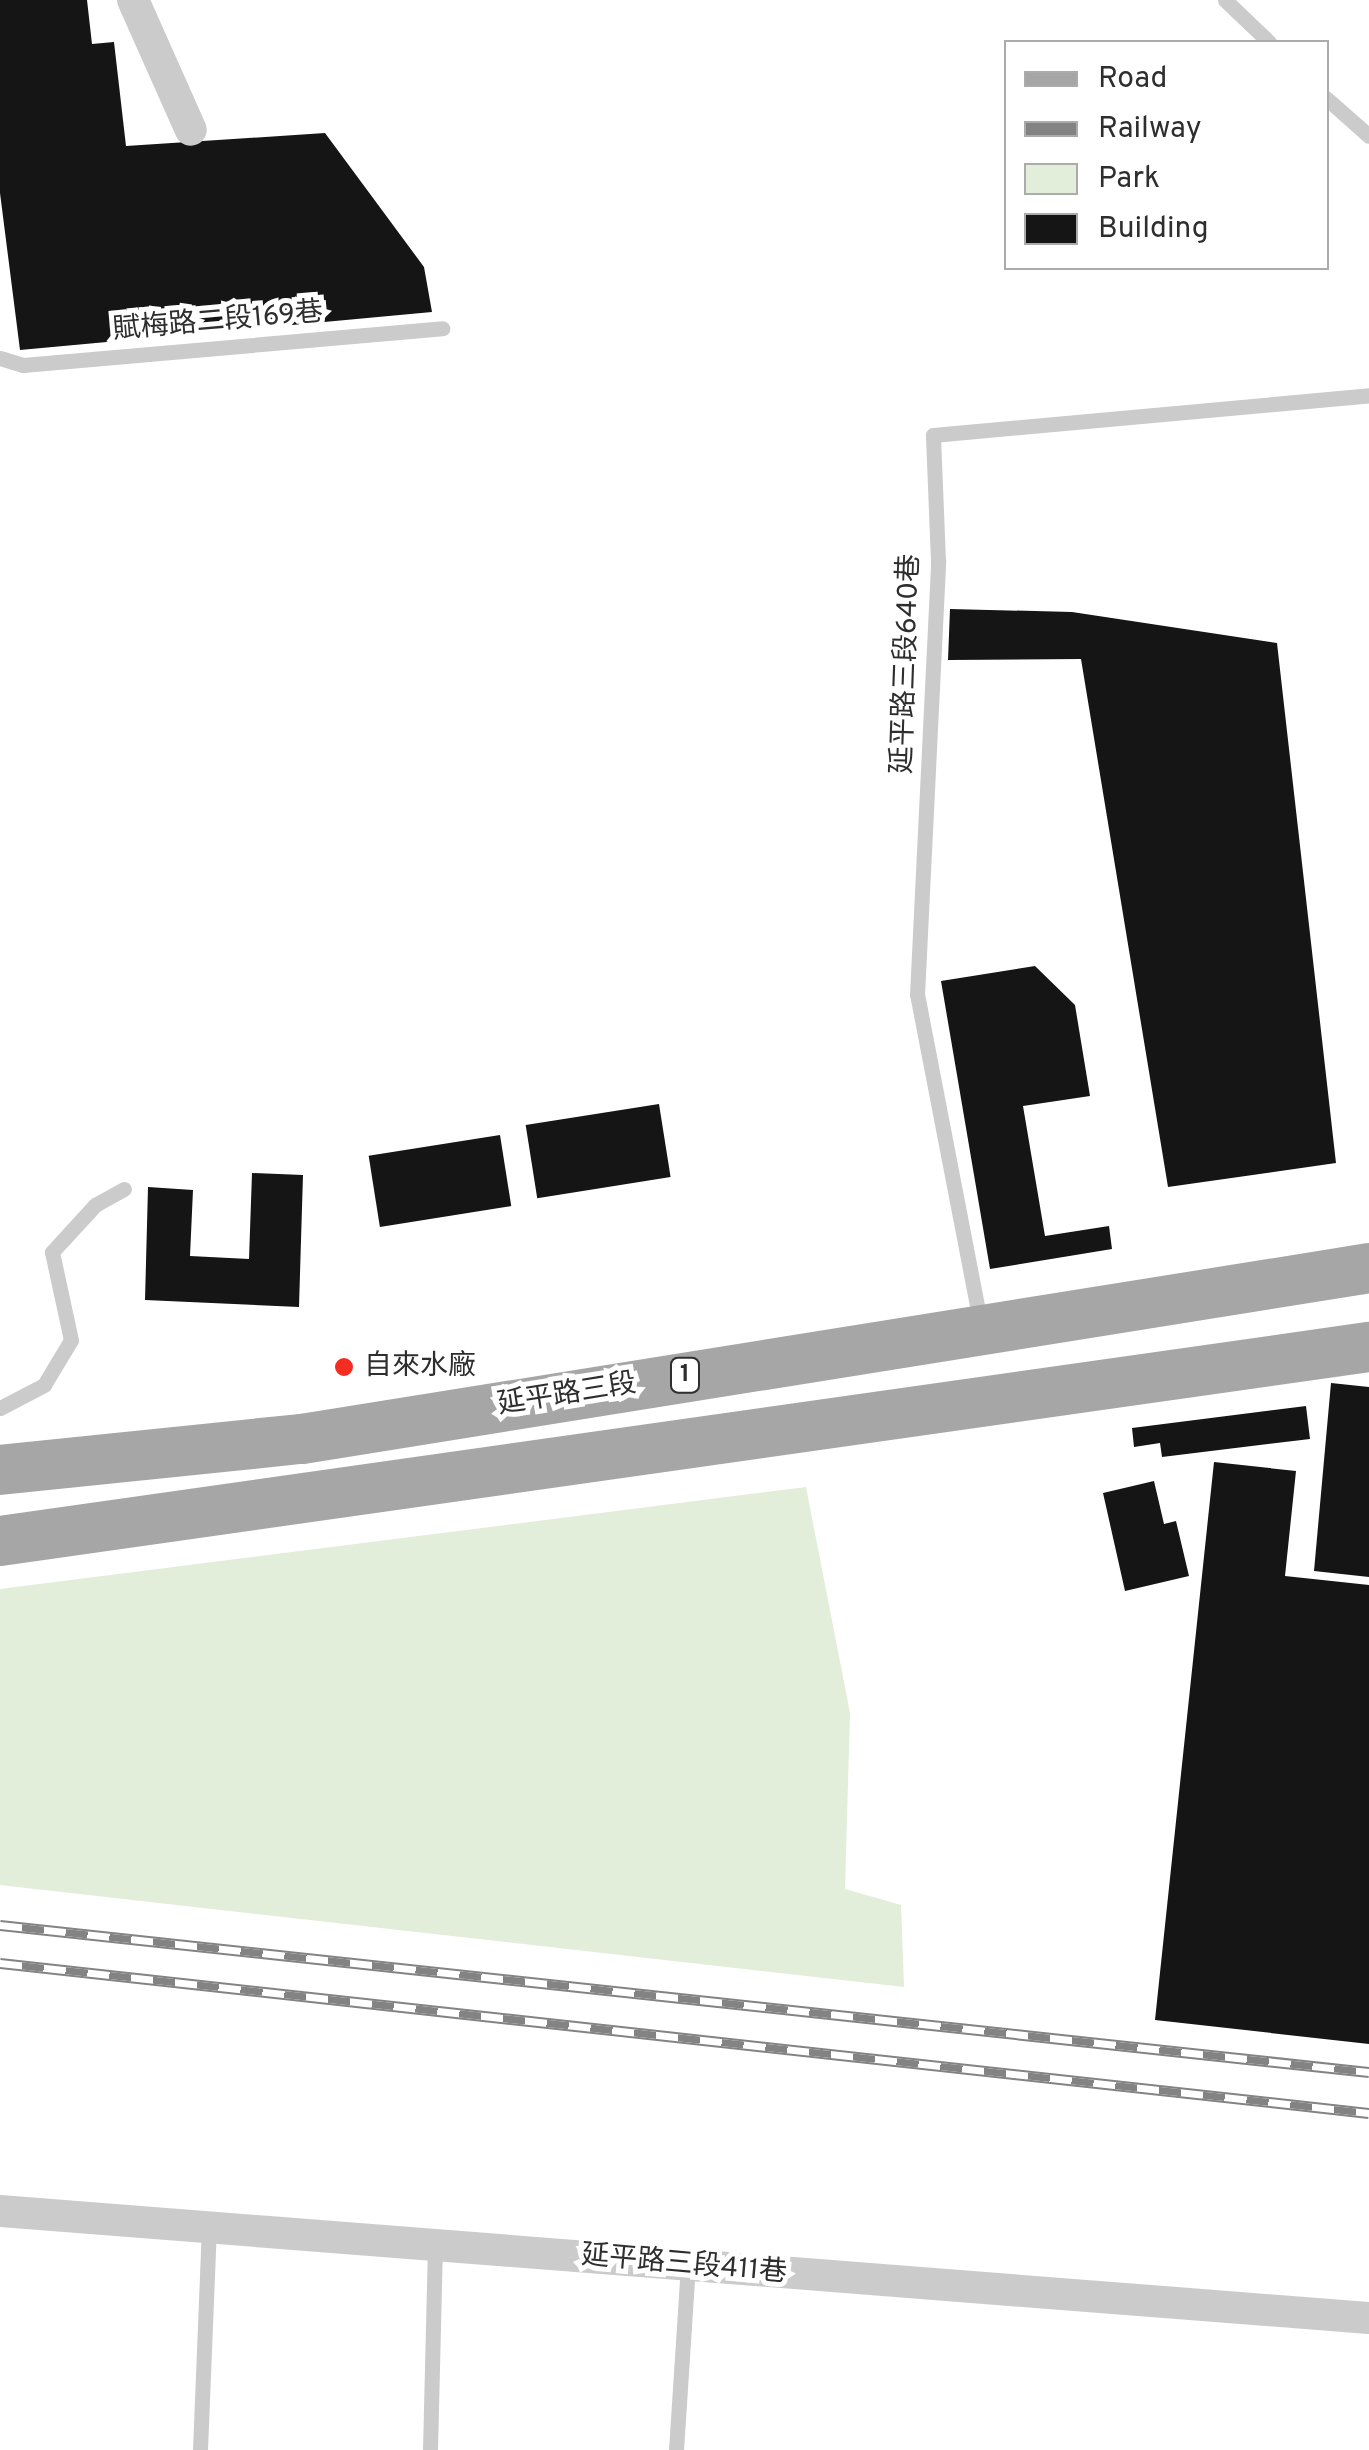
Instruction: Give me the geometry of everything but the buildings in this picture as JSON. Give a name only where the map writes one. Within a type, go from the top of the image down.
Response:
[{"type":"main road","name":"延平路三段","points":[[0,1470],[302,1439],[981,1326],[1369,1268]]},
{"type":"main road","points":[[1190,1294],[1200,1372]]},
{"type":"main road","points":[[0,1542],[1369,1347]]},
{"type":"street","points":[[133,0],[191,130]]},
{"type":"street","name":"延平路三段411巷","points":[[0,2211],[1369,2318]]},
{"type":"lane","points":[[1225,0],[1267,40]]},
{"type":"lane","points":[[1329,101],[1369,136]]},
{"type":"lane","name":"賦梅路二段169巷","points":[[0,358],[23,365],[442,328]]},
{"type":"lane","name":"延平路三段640巷","points":[[981,1326],[917,995],[938,561],[933,435],[1369,395]]},
{"type":"lane","points":[[0,1408],[44,1385],[71,1340],[52,1252],[94,1205],[124,1189]]},
{"type":"lane","points":[[200,2450],[209,2228]]},
{"type":"lane","points":[[430,2450],[435,2246]]},
{"type":"lane","points":[[676,2450],[688,2266]]},
{"type":"green space","points":[[806,1487],[850,1713],[845,1889],[901,1905],[904,1987],[0,1885],[0,1589]]},
{"type":"railway","points":[[0,1925],[1369,2072]]},
{"type":"railway","points":[[0,1963],[1369,2113]]},
{"type":"place","name":"自來水廠","points":[[344,1367]]}]
